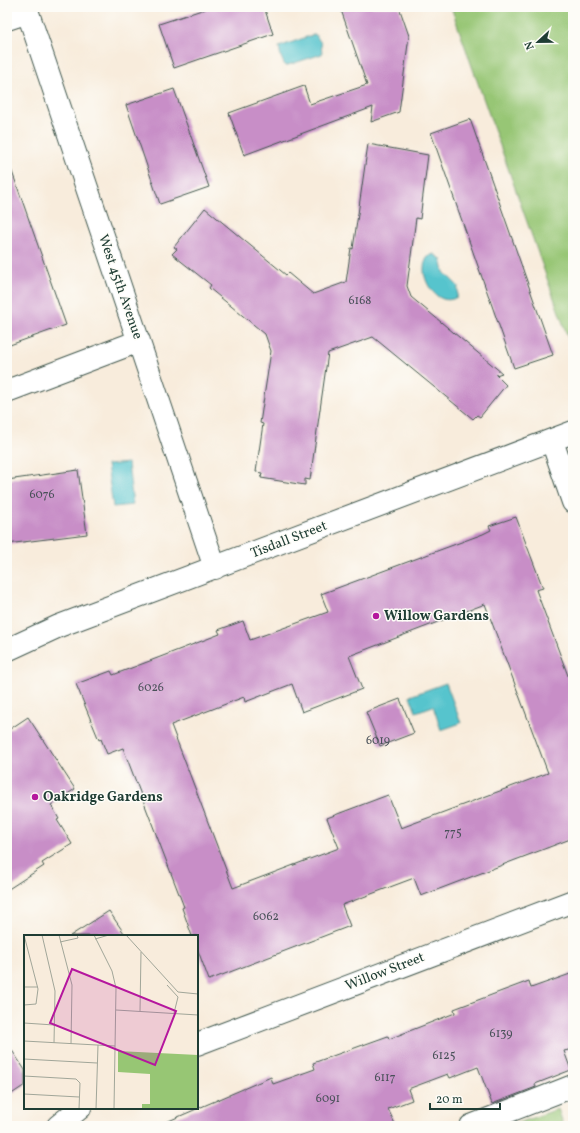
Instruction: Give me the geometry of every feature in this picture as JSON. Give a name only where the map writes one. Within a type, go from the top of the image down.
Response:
[{"type":"street","points":[[7,19],[27,9]]},
{"type":"street","name":"West 45th Avenue","points":[[27,9],[215,568]]},
{"type":"street","points":[[7,391],[139,341]]},
{"type":"street","name":"Tisdall Street","points":[[7,650],[59,626],[573,432]]},
{"type":"street","points":[[552,440],[573,502]]},
{"type":"street","name":"Willow Street","points":[[198,1044],[573,901]]},
{"type":"street","points":[[471,1126],[573,1086]]},
{"type":"street","points":[[58,1126],[79,1109]]},
{"type":"green space","points":[[451,7],[573,7],[573,352]]},
{"type":"green space","points":[[558,1109],[564,1126],[509,1126]]},
{"type":"water","points":[[315,34],[321,43],[322,54],[285,66],[279,47]]},
{"type":"water","points":[[434,254],[441,259],[444,272],[458,286],[457,297],[449,300],[441,298],[429,287],[425,278],[425,262],[429,256]]},
{"type":"water","points":[[128,463],[133,505],[113,507],[107,465]]},
{"type":"water","points":[[446,683],[461,723],[441,730],[433,706],[416,712],[410,696]]},
{"type":"building","points":[[211,7],[264,7],[273,34],[174,68],[159,24]]},
{"type":"building","points":[[340,7],[399,7],[409,36],[399,112],[371,122],[373,107],[244,155],[229,113],[304,86],[310,104],[367,85]]},
{"type":"building","points":[[174,89],[209,187],[160,204],[126,105]]},
{"type":"building","points":[[470,119],[553,355],[514,368],[431,133]]},
{"type":"building","points":[[368,144],[428,155],[420,219],[416,218],[407,286],[411,297],[502,373],[496,375],[506,385],[480,417],[477,415],[473,419],[373,337],[328,353],[310,480],[305,479],[305,485],[261,478],[262,473],[256,472],[263,424],[260,423],[271,351],[265,334],[209,288],[211,285],[172,254],[177,249],[174,247],[205,208],[286,275],[288,273],[313,294],[346,282],[351,248],[353,249]]},
{"type":"building","points":[[10,166],[66,325],[7,346],[7,167]]},
{"type":"building","points":[[78,470],[87,534],[7,544],[7,480]]},
{"type":"building","points":[[516,517],[543,588],[536,590],[573,689],[573,838],[421,896],[414,878],[342,905],[350,926],[209,980],[198,951],[198,935],[192,935],[182,908],[184,907],[123,748],[107,754],[101,739],[99,740],[76,684],[111,671],[113,675],[220,634],[218,630],[243,621],[250,640],[328,612],[321,594],[491,530],[489,526]],"holes":[[[485,604],[548,773],[401,828],[388,795],[327,818],[339,848],[233,888],[171,725],[244,697],[245,702],[292,684],[302,712],[362,689],[349,656]]]},
{"type":"building","points":[[400,699],[414,733],[380,746],[366,712]]},
{"type":"building","name":"Oakridge Gardens","points":[[28,717],[75,789],[51,805],[59,819],[57,820],[72,844],[42,863],[44,866],[7,890],[7,731]]},
{"type":"building","points":[[109,911],[125,935],[72,935]]},
{"type":"building","points":[[573,973],[573,1049],[564,1051],[571,1070],[535,1084],[536,1087],[492,1104],[478,1067],[450,1078],[448,1074],[408,1089],[412,1100],[388,1109],[396,1126],[157,1126],[271,1077],[273,1084],[315,1069],[313,1063],[388,1036],[389,1039],[455,1013],[454,1009],[529,981],[531,988]]},
{"type":"building","points":[[7,1043],[24,1068],[24,1086],[7,1097]]},
{"type":"place","name":"Willow Gardens","points":[[376,616]]},
{"type":"place","name":"Oakridge Gardens","points":[[35,797]]}]
